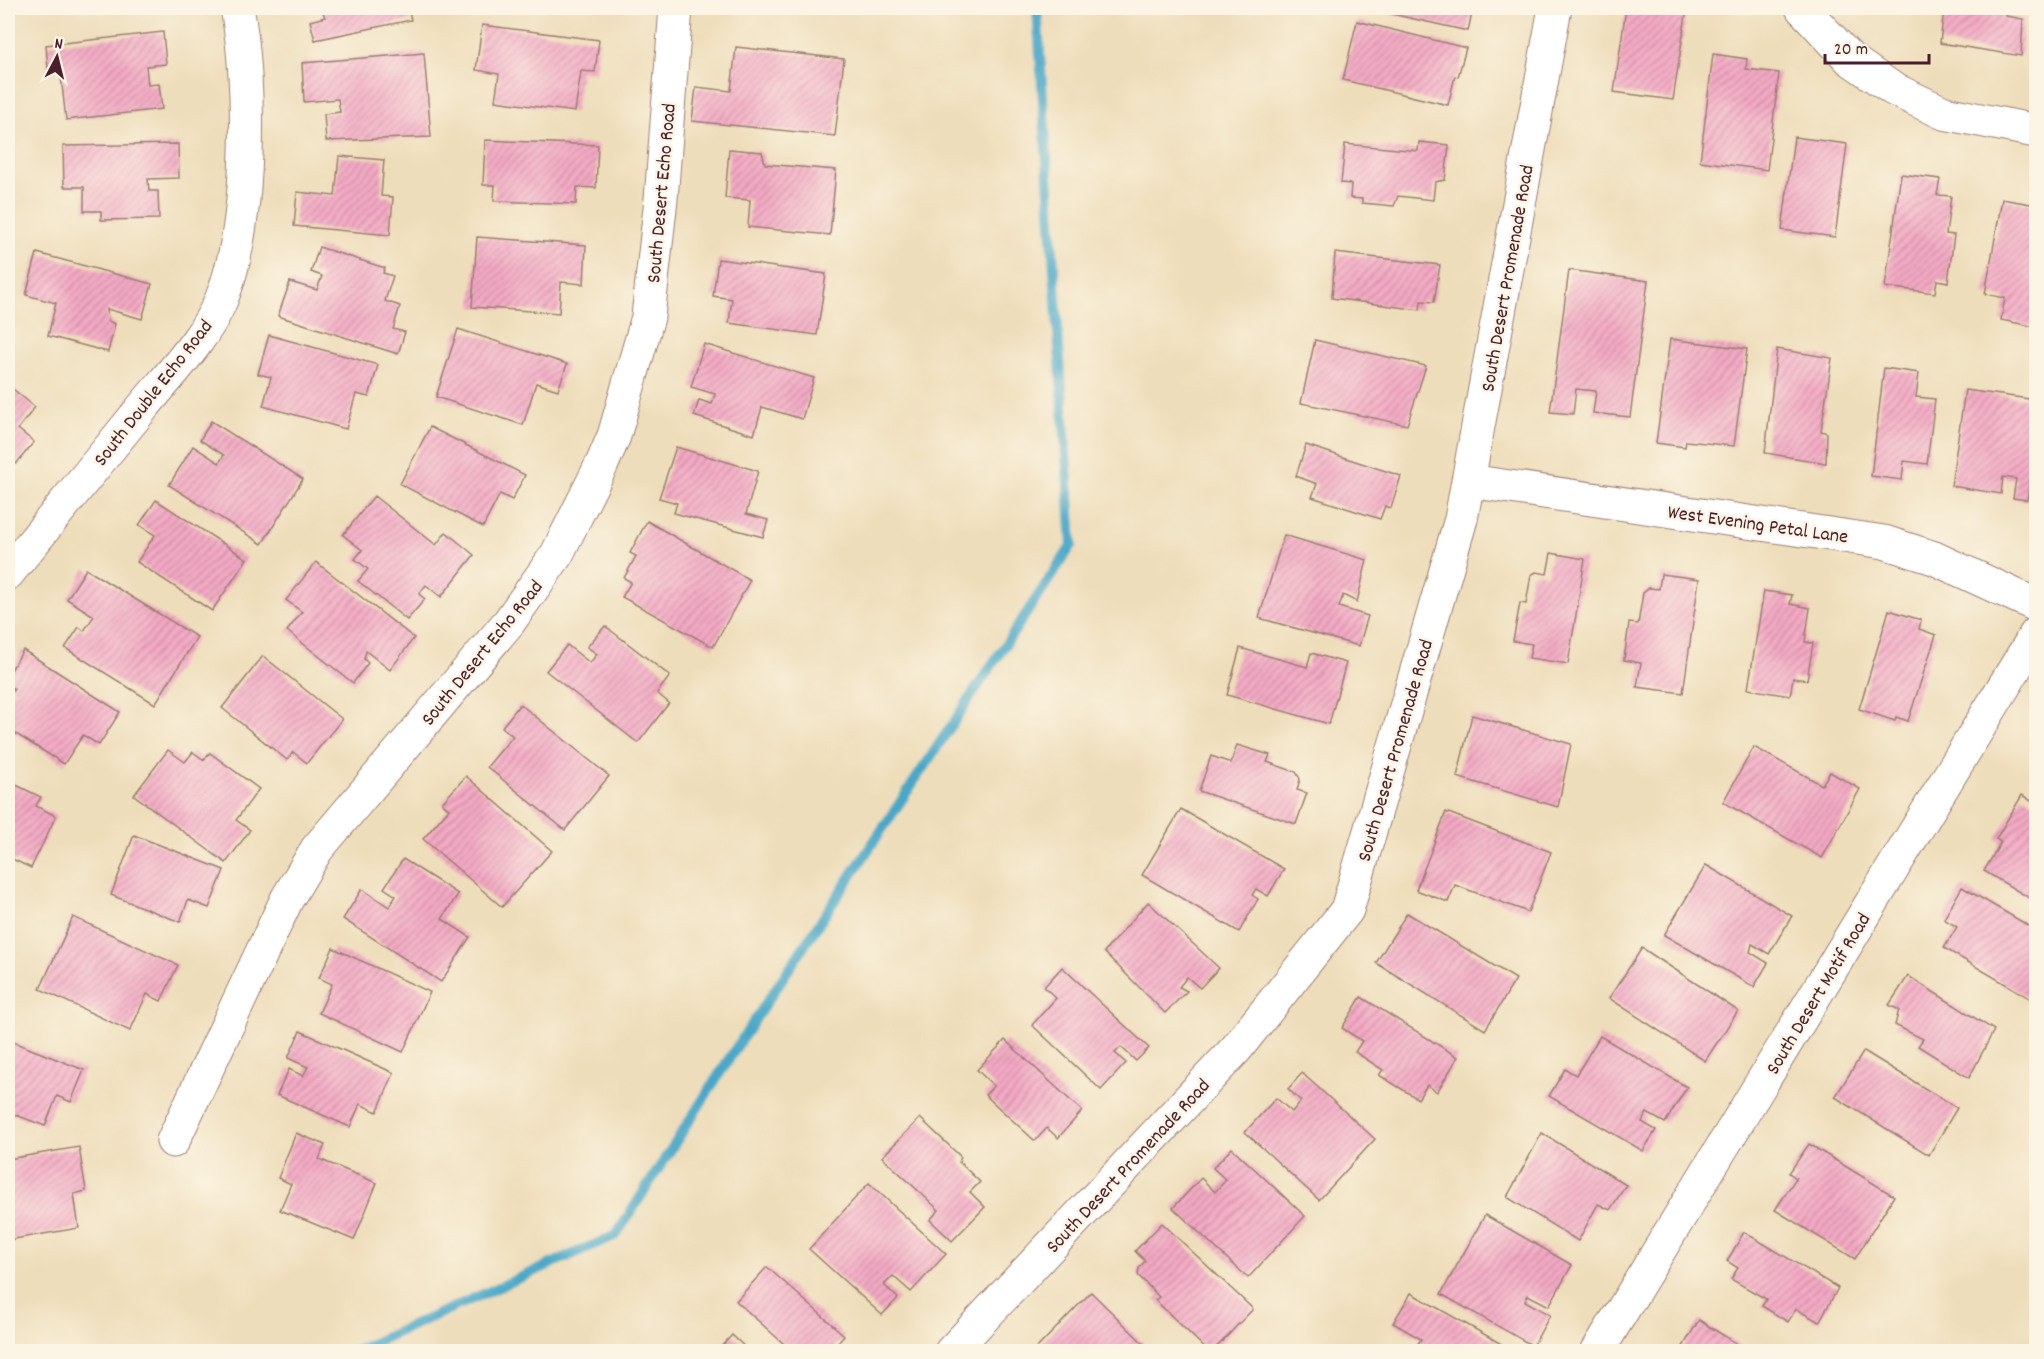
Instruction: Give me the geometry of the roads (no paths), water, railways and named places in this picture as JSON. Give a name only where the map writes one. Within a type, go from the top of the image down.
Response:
[{"type":"street","name":"South Double Echo Road","points":[[8,573],[191,348],[220,302],[235,256],[245,172],[244,42],[237,8]]},
{"type":"street","name":"South Desert Echo Road","points":[[173,1141],[287,899],[317,849],[509,622],[557,554],[602,464],[614,436],[648,317],[661,199],[676,8]]},
{"type":"street","name":"South Desert Promenade Road","points":[[951,1352],[1236,1049],[1347,910],[1461,519],[1555,8]]},
{"type":"street","points":[[1802,8],[1850,59],[1893,89],[1944,113],[2037,131]]},
{"type":"street","name":"West Evening Petal Lane","points":[[1468,481],[1884,542],[1934,558],[2037,605]]},
{"type":"street","name":"South Desert Motif Road","points":[[1597,1352],[2037,634]]},
{"type":"waterway","points":[[353,1352],[616,1235],[736,1048],[1072,545],[1037,8]]}]
